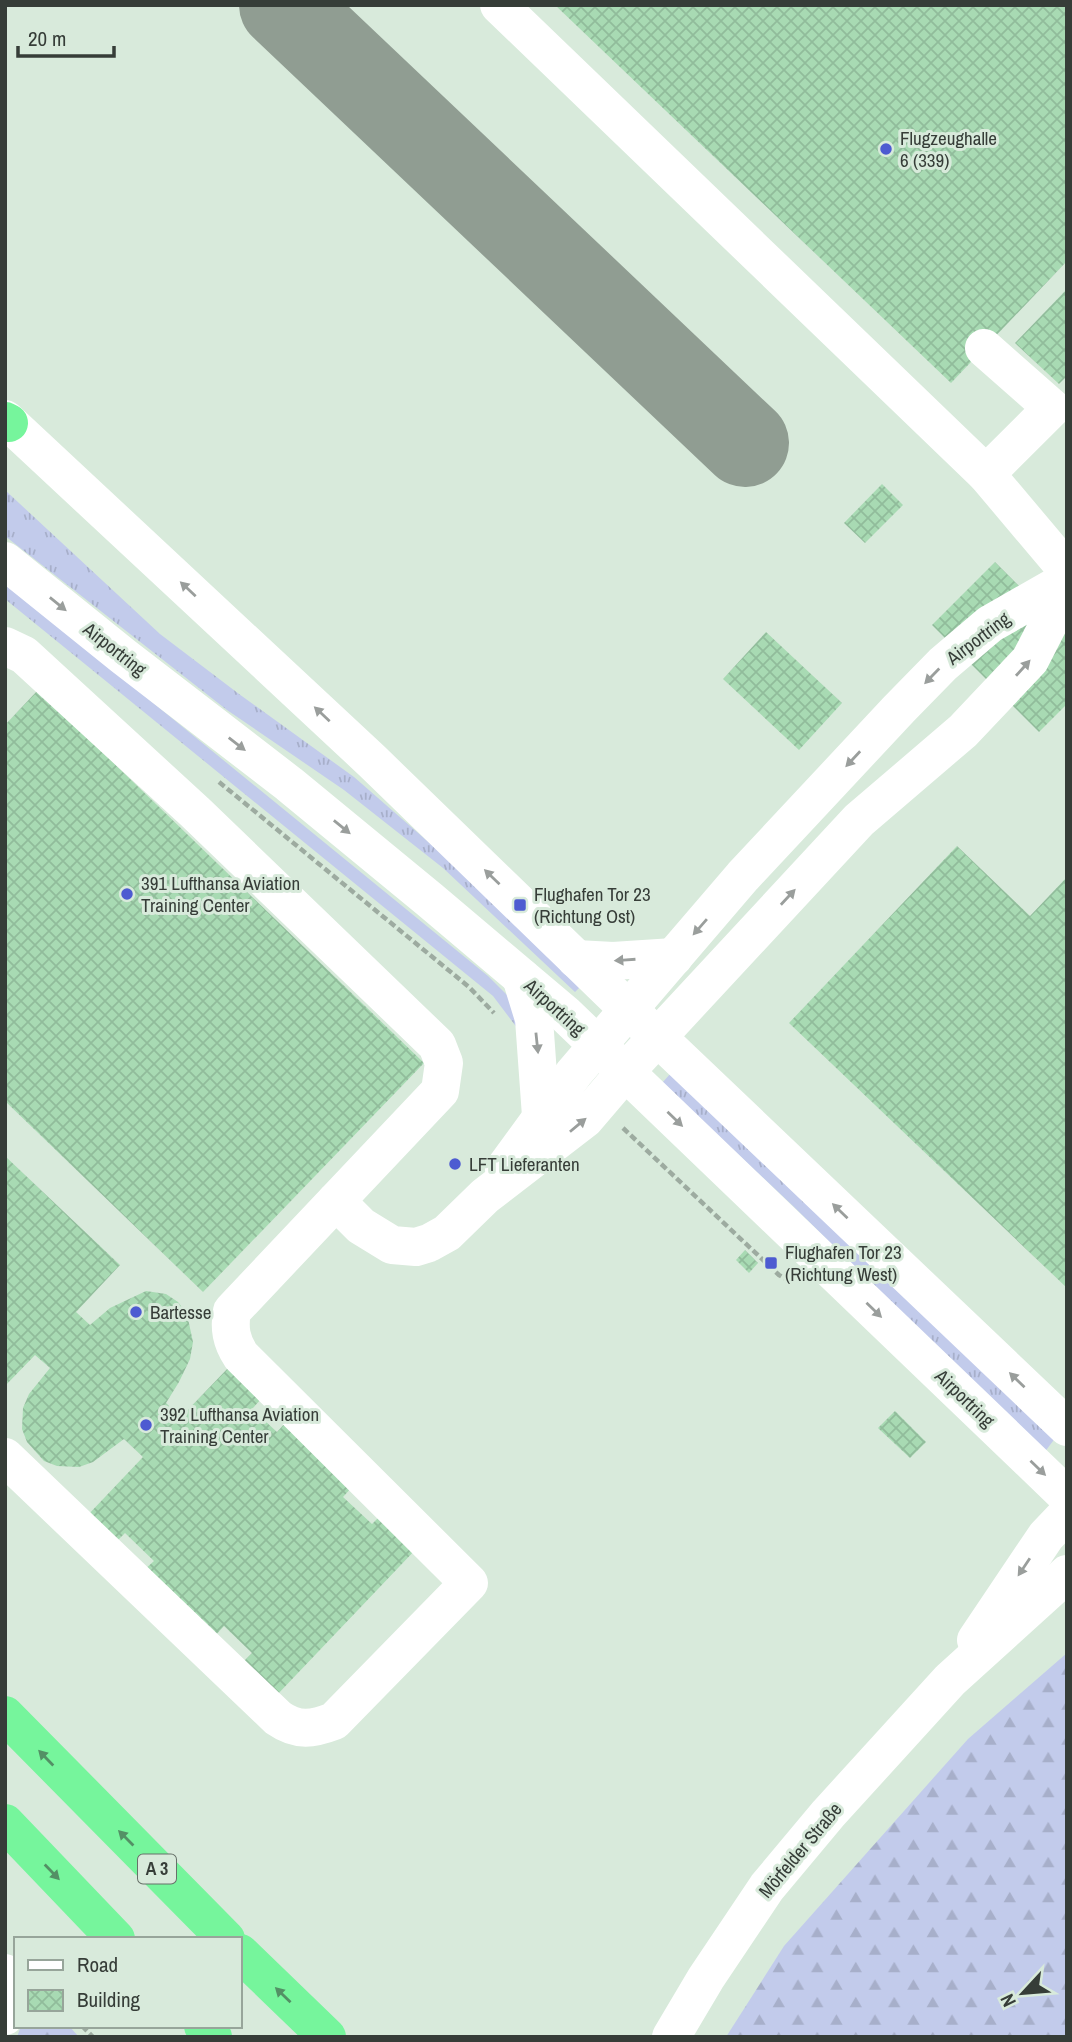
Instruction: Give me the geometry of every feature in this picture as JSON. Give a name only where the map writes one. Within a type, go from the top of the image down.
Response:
[{"type":"highway","name":"A 3","points":[[5,1715],[224,1937]]},
{"type":"highway","points":[[5,1823],[114,1937]]},
{"type":"highway","points":[[242,1955],[327,2037]]},
{"type":"street","points":[[499,5],[986,474],[1067,570]]},
{"type":"street","points":[[984,348],[1059,401],[986,474]]},
{"type":"street","points":[[7,421],[372,761],[576,960],[1067,1427]]},
{"type":"street","name":"Airportring","points":[[5,561],[289,784],[521,977],[626,1071],[1067,1496]]},
{"type":"street","name":"Airportring","points":[[485,1196],[541,1116],[598,1045],[743,876],[899,709],[943,664],[990,624],[1067,580]]},
{"type":"street","points":[[336,1201],[377,1238],[392,1245],[416,1247],[429,1243],[447,1233],[485,1196],[585,1119],[626,1071],[859,820],[940,751],[1030,660],[1067,587]]},
{"type":"street","points":[[5,646],[24,655],[195,812],[437,1045],[444,1063],[440,1091],[232,1311],[229,1325],[233,1344],[241,1356],[468,1583],[334,1721],[304,1729],[290,1726],[278,1718],[5,1457]]},
{"type":"street","points":[[899,709],[940,751]]},
{"type":"street","points":[[576,960],[613,961],[674,957]]},
{"type":"street","points":[[521,977],[534,1019],[541,1116]]},
{"type":"street","name":"Mörfelder Straße","points":[[950,1680],[1046,1536],[1067,1514]]},
{"type":"street","name":"Mörfelder Straße","points":[[671,2037],[706,1978],[767,1888],[828,1814],[950,1680],[1067,1574]]},
{"type":"street","points":[[5,1973],[8,1985],[5,2016]]},
{"type":"green space","points":[[5,490],[160,634],[354,777],[449,860],[581,986],[575,992],[443,868],[344,790],[227,710],[5,536]]},
{"type":"green space","points":[[5,582],[488,976],[509,997],[524,1037],[493,996],[5,599]]},
{"type":"green space","points":[[671,1073],[1056,1437],[1044,1453],[792,1205],[662,1083]]},
{"type":"green space","points":[[1067,1653],[1067,2037],[726,2037],[784,1946],[968,1739]]},
{"type":"green space","points":[[20,2028],[71,2028],[79,2037],[17,2037]]},
{"type":"building","name":"Flugzeughalle 6 (339)","points":[[555,5],[1067,5],[1067,261],[951,383]]},
{"type":"building","points":[[1067,289],[1067,376],[1059,384],[1015,343]]},
{"type":"building","points":[[882,484],[903,505],[865,543],[844,523]]},
{"type":"building","points":[[995,562],[1067,634],[1067,704],[1039,732],[932,625]]},
{"type":"building","points":[[766,632],[842,703],[799,750],[723,679]]},
{"type":"building","name":"391 Lufthansa Aviation Training Center","points":[[38,690],[424,1063],[203,1292],[5,1101],[5,725]]},
{"type":"building","points":[[957,846],[1030,916],[1067,877],[1067,1288],[789,1023]]},
{"type":"building","name":"392 Lufthansa Aviation Training Center","points":[[5,1156],[120,1265],[76,1312],[90,1325],[110,1308],[146,1291],[166,1294],[178,1302],[187,1314],[193,1342],[190,1359],[166,1403],[181,1417],[230,1366],[263,1397],[252,1409],[277,1432],[287,1421],[353,1486],[343,1497],[372,1524],[383,1513],[418,1547],[276,1696],[242,1663],[252,1653],[224,1626],[213,1638],[143,1571],[154,1561],[125,1533],[114,1544],[86,1517],[143,1457],[124,1439],[93,1462],[79,1467],[57,1466],[44,1461],[27,1442],[22,1429],[23,1408],[29,1394],[50,1368],[35,1355],[5,1386]]},
{"type":"building","points":[[745,1250],[758,1263],[749,1273],[736,1260]]},
{"type":"building","points":[[895,1411],[926,1442],[910,1458],[878,1428]]},
{"type":"taxiway","points":[[283,5],[745,443]]},
{"type":"place","name":"Flugzeughalle 6 (339)","points":[[886,149]]},
{"type":"place","name":"391 Lufthansa Aviation Training Center","points":[[127,894]]},
{"type":"place","name":"Flughafen Tor 23 (Richtung Ost)","points":[[520,905]]},
{"type":"place","name":"LFT Lieferanten","points":[[455,1164]]},
{"type":"place","name":"Flughafen Tor 23 (Richtung West)","points":[[771,1263]]},
{"type":"place","name":"Bartesse","points":[[136,1312]]},
{"type":"place","name":"392 Lufthansa Aviation Training Center","points":[[146,1425]]}]
